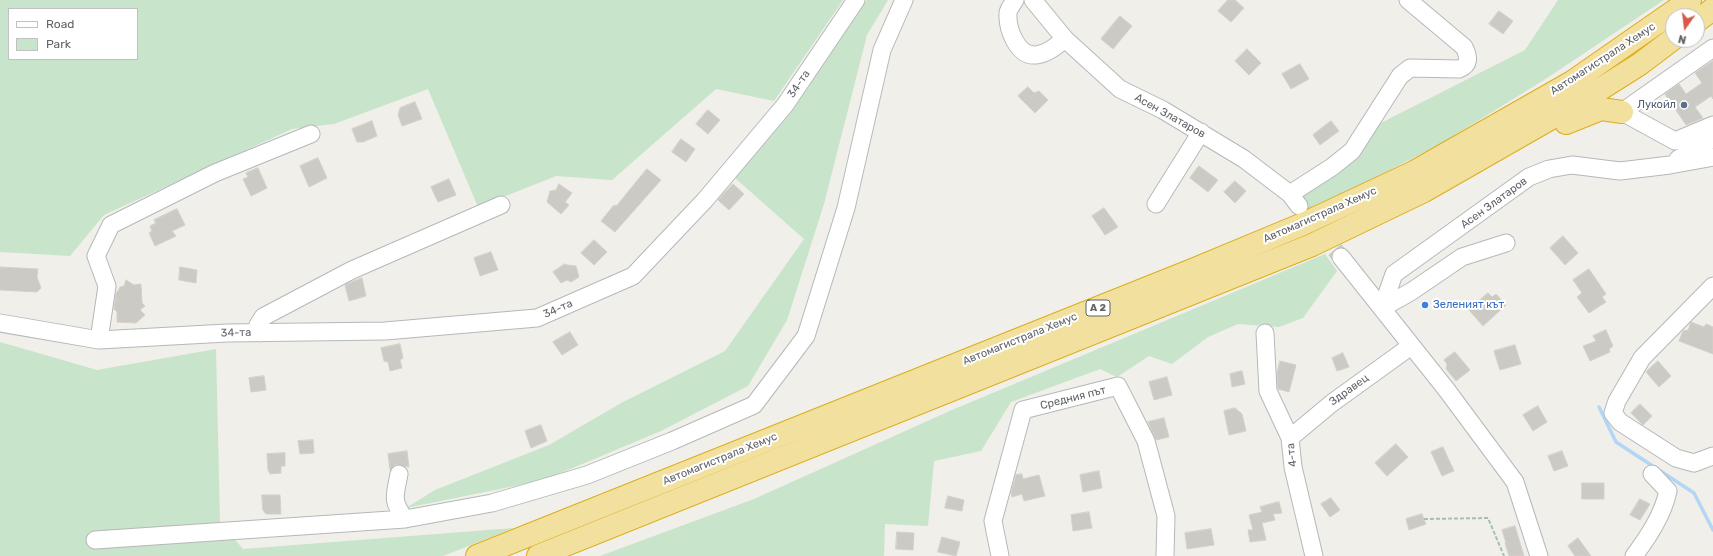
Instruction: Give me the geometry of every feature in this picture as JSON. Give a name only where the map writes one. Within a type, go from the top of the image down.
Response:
[{"type":"highway","name":"Автомагистрала Хемус","points":[[477,556],[1180,275],[1303,224],[1414,172],[1572,82],[1690,0]]},
{"type":"highway","name":"Автомагистрала Хемус","points":[[538,556],[1312,245],[1424,191],[1584,100],[1640,64],[1665,45]]},
{"type":"highway","points":[[1488,154],[1601,109],[1622,112]]},
{"type":"street","name":"34-та","points":[[0,323],[99,340],[260,333],[385,331],[537,318],[633,276],[705,200],[785,105],[856,0]]},
{"type":"street","points":[[95,540],[405,519],[492,503],[587,475],[672,441],[754,405],[806,336],[846,208],[882,50],[904,0]]},
{"type":"street","points":[[1015,0],[1008,12],[1009,24],[1013,40],[1023,50],[1034,56],[1048,52],[1065,39]]},
{"type":"street","name":"Асен Златаров","points":[[1033,0],[1065,39],[1120,89],[1163,110],[1244,159],[1294,200],[1352,151],[1400,76],[1410,68],[1459,69],[1464,67],[1469,60],[1464,47],[1408,0]]},
{"type":"street","points":[[1713,48],[1622,112],[1675,141],[1713,125]]},
{"type":"street","points":[[1156,204],[1201,132]]},
{"type":"street","points":[[99,340],[107,286],[96,256],[111,225],[214,173],[311,134]]},
{"type":"street","points":[[1670,164],[1713,138]]},
{"type":"street","name":"Асен Златаров","points":[[1382,308],[1394,274],[1529,177],[1549,169],[1572,165],[1620,171],[1713,157]]},
{"type":"street","points":[[260,333],[258,324],[263,317],[352,270],[501,205]]},
{"type":"street","points":[[1382,308],[1412,291],[1462,257],[1506,243]]},
{"type":"street","points":[[1341,257],[1479,432],[1515,482],[1539,556]]},
{"type":"street","points":[[1713,286],[1642,358],[1618,402],[1614,413],[1620,422],[1676,458],[1694,464],[1713,456]]},
{"type":"street","name":"4-та","points":[[1266,333],[1268,391],[1290,438],[1292,467],[1314,556]]},
{"type":"street","name":"Здравец","points":[[1290,438],[1332,403],[1411,346]]},
{"type":"street","name":"Средния път","points":[[1000,556],[993,521],[1023,410],[1118,386],[1146,441],[1166,516],[1164,556]]},
{"type":"street","points":[[399,474],[394,499],[397,508],[405,519]]},
{"type":"street","points":[[1641,553],[1665,504],[1668,491],[1652,474]]},
{"type":"path","points":[[1424,519],[1488,518],[1504,556]]},
{"type":"green space","points":[[0,0],[843,0],[774,101],[716,89],[612,180],[556,176],[478,207],[428,89],[334,124],[292,129],[104,215],[70,256],[0,252]]},
{"type":"green space","points":[[867,0],[888,0],[867,35],[824,204],[787,320],[748,386],[661,431],[544,480],[406,508],[435,490],[549,445],[623,402],[725,351],[804,239],[735,178],[793,110]]},
{"type":"green space","points":[[1558,0],[1664,0],[1544,80],[1445,141],[1375,178],[1307,209],[1293,195],[1367,130],[1525,50]]},
{"type":"green space","points":[[1325,254],[1337,271],[1303,318],[1279,327],[1238,324],[1208,337],[1172,364],[1149,356],[1117,377],[1100,369],[1011,402],[981,451],[934,461],[928,526],[885,524],[884,556],[600,556],[754,499],[952,410]]},
{"type":"green space","points":[[0,342],[97,370],[216,349],[220,522],[243,549],[514,528],[443,556],[0,556]]},
{"type":"building","points":[[1228,0],[1235,0],[1244,8],[1231,22],[1218,11]]},
{"type":"building","points":[[1499,11],[1513,21],[1503,34],[1489,24]]},
{"type":"building","points":[[1120,16],[1132,26],[1113,49],[1101,39]]},
{"type":"building","points":[[1247,49],[1261,63],[1249,75],[1235,61]]},
{"type":"building","points":[[1713,61],[1713,99],[1711,96],[1695,107],[1703,118],[1686,125],[1665,94],[1679,84],[1686,94],[1702,83],[1695,73]]},
{"type":"building","points":[[1300,64],[1309,79],[1291,89],[1282,74]]},
{"type":"building","points":[[1028,87],[1034,93],[1039,91],[1048,100],[1035,113],[1018,96]]},
{"type":"building","points":[[415,102],[422,119],[402,126],[398,115],[400,108]]},
{"type":"building","points":[[708,110],[720,120],[708,134],[696,124]]},
{"type":"building","points":[[372,121],[377,136],[363,142],[357,142],[352,129]]},
{"type":"building","points":[[1331,121],[1339,131],[1320,145],[1313,135]]},
{"type":"building","points":[[681,139],[695,149],[686,162],[672,152]]},
{"type":"building","points":[[318,158],[327,178],[309,187],[300,166]]},
{"type":"building","points":[[1199,166],[1218,180],[1208,192],[1190,178]]},
{"type":"building","points":[[258,168],[267,188],[251,196],[243,179],[248,177],[246,173]]},
{"type":"building","points":[[647,169],[661,180],[615,232],[601,221],[614,205],[616,206]]},
{"type":"building","points":[[449,179],[456,195],[438,202],[431,187]]},
{"type":"building","points":[[1235,181],[1246,191],[1235,203],[1224,192]]},
{"type":"building","points":[[559,184],[572,193],[565,202],[569,205],[561,214],[547,202],[550,191],[556,190]]},
{"type":"building","points":[[733,184],[744,194],[729,210],[718,200]]},
{"type":"building","points":[[1104,208],[1118,227],[1105,235],[1092,216]]},
{"type":"building","points":[[177,209],[185,225],[172,231],[176,236],[155,246],[149,233],[152,231],[150,226],[156,223],[154,220]]},
{"type":"building","points":[[1563,236],[1578,253],[1565,265],[1550,248]]},
{"type":"building","points":[[594,240],[607,252],[594,265],[581,253]]},
{"type":"building","points":[[491,252],[498,270],[480,276],[474,258]]},
{"type":"building","points":[[565,264],[576,266],[579,277],[571,282],[567,280],[561,283],[553,272]]},
{"type":"building","points":[[0,267],[38,269],[37,277],[41,288],[37,292],[0,290]]},
{"type":"building","points":[[180,267],[197,270],[196,283],[179,280]]},
{"type":"building","points":[[1589,269],[1606,294],[1602,297],[1606,302],[1589,313],[1577,297],[1582,293],[1573,280]]},
{"type":"building","points":[[362,278],[366,296],[349,301],[345,285]]},
{"type":"building","points":[[126,280],[134,285],[141,284],[142,303],[145,306],[140,310],[145,315],[136,323],[117,322],[117,312],[114,309],[116,294],[120,287],[124,286]]},
{"type":"building","points":[[1488,293],[1492,297],[1496,294],[1506,305],[1483,326],[1469,310]]},
{"type":"building","points":[[1691,322],[1704,327],[1706,324],[1713,327],[1713,354],[1679,341],[1683,331],[1688,330]]},
{"type":"building","points":[[1606,330],[1613,346],[1609,349],[1610,352],[1590,361],[1583,346],[1596,341],[1593,336]]},
{"type":"building","points":[[570,332],[578,345],[562,355],[553,342]]},
{"type":"building","points":[[400,344],[403,358],[400,360],[402,368],[390,371],[388,362],[384,361],[381,348]]},
{"type":"building","points":[[1515,345],[1521,364],[1500,370],[1494,351]]},
{"type":"building","points":[[1455,352],[1470,370],[1456,381],[1446,369],[1447,364],[1444,360]]},
{"type":"building","points":[[1343,353],[1349,367],[1337,371],[1332,358]]},
{"type":"building","points":[[1280,361],[1296,365],[1289,392],[1278,389],[1277,374]]},
{"type":"building","points":[[1658,361],[1671,376],[1659,387],[1646,372]]},
{"type":"building","points":[[1242,371],[1245,384],[1232,387],[1230,374]]},
{"type":"building","points":[[264,376],[266,390],[251,392],[249,378]]},
{"type":"building","points":[[1167,377],[1172,395],[1154,400],[1149,382]]},
{"type":"building","points":[[1640,404],[1652,416],[1643,425],[1631,413]]},
{"type":"building","points":[[1538,406],[1547,422],[1533,431],[1523,415]]},
{"type":"building","points":[[1235,408],[1242,414],[1246,431],[1229,435],[1224,411]]},
{"type":"building","points":[[1164,418],[1169,437],[1156,440],[1148,422]]},
{"type":"building","points":[[541,425],[547,441],[531,448],[525,431]]},
{"type":"building","points":[[313,440],[314,453],[300,454],[298,441]]},
{"type":"building","points":[[1396,444],[1408,457],[1387,476],[1375,463]]},
{"type":"building","points":[[1443,447],[1454,471],[1442,476],[1431,452]]},
{"type":"building","points":[[407,451],[409,467],[396,464],[390,470],[388,454]]},
{"type":"building","points":[[1562,451],[1568,466],[1554,471],[1548,456]]},
{"type":"building","points":[[285,453],[285,466],[281,466],[281,473],[270,474],[268,470],[267,454]]},
{"type":"building","points":[[1099,471],[1102,488],[1083,492],[1080,475]]},
{"type":"building","points":[[1022,474],[1023,479],[1039,475],[1045,496],[1024,501],[1022,494],[1012,497],[1011,493],[1016,475]]},
{"type":"building","points":[[1582,483],[1604,483],[1604,499],[1582,499]]},
{"type":"building","points":[[262,495],[280,495],[281,514],[266,514],[263,510]]},
{"type":"building","points":[[948,496],[964,500],[962,511],[945,508]]},
{"type":"building","points":[[1331,498],[1340,510],[1330,517],[1321,504]]},
{"type":"building","points":[[1640,499],[1650,504],[1640,520],[1630,515]]},
{"type":"building","points":[[1279,502],[1282,513],[1273,514],[1275,520],[1262,523],[1266,540],[1250,542],[1248,530],[1253,530],[1249,515],[1262,512],[1260,507]]},
{"type":"building","points":[[1089,512],[1092,528],[1073,531],[1071,515]]},
{"type":"building","points":[[1422,514],[1426,524],[1409,530],[1406,519]]},
{"type":"building","points":[[1515,526],[1524,556],[1509,556],[1505,543],[1502,530]]},
{"type":"building","points":[[1211,529],[1214,545],[1187,549],[1185,533]]},
{"type":"building","points":[[897,532],[914,533],[913,550],[896,549]]},
{"type":"building","points":[[942,537],[960,542],[956,556],[938,552]]},
{"type":"building","points":[[1578,538],[1591,556],[1575,556],[1568,546]]},
{"type":"waterway","points":[[1599,407],[1616,442],[1694,493],[1713,530]]},
{"type":"tunnel","points":[[1303,211],[1341,257]]},
{"type":"place","name":"Лукойл","points":[[1684,105]]},
{"type":"place","name":"Зеленият кът","points":[[1425,305]]}]
